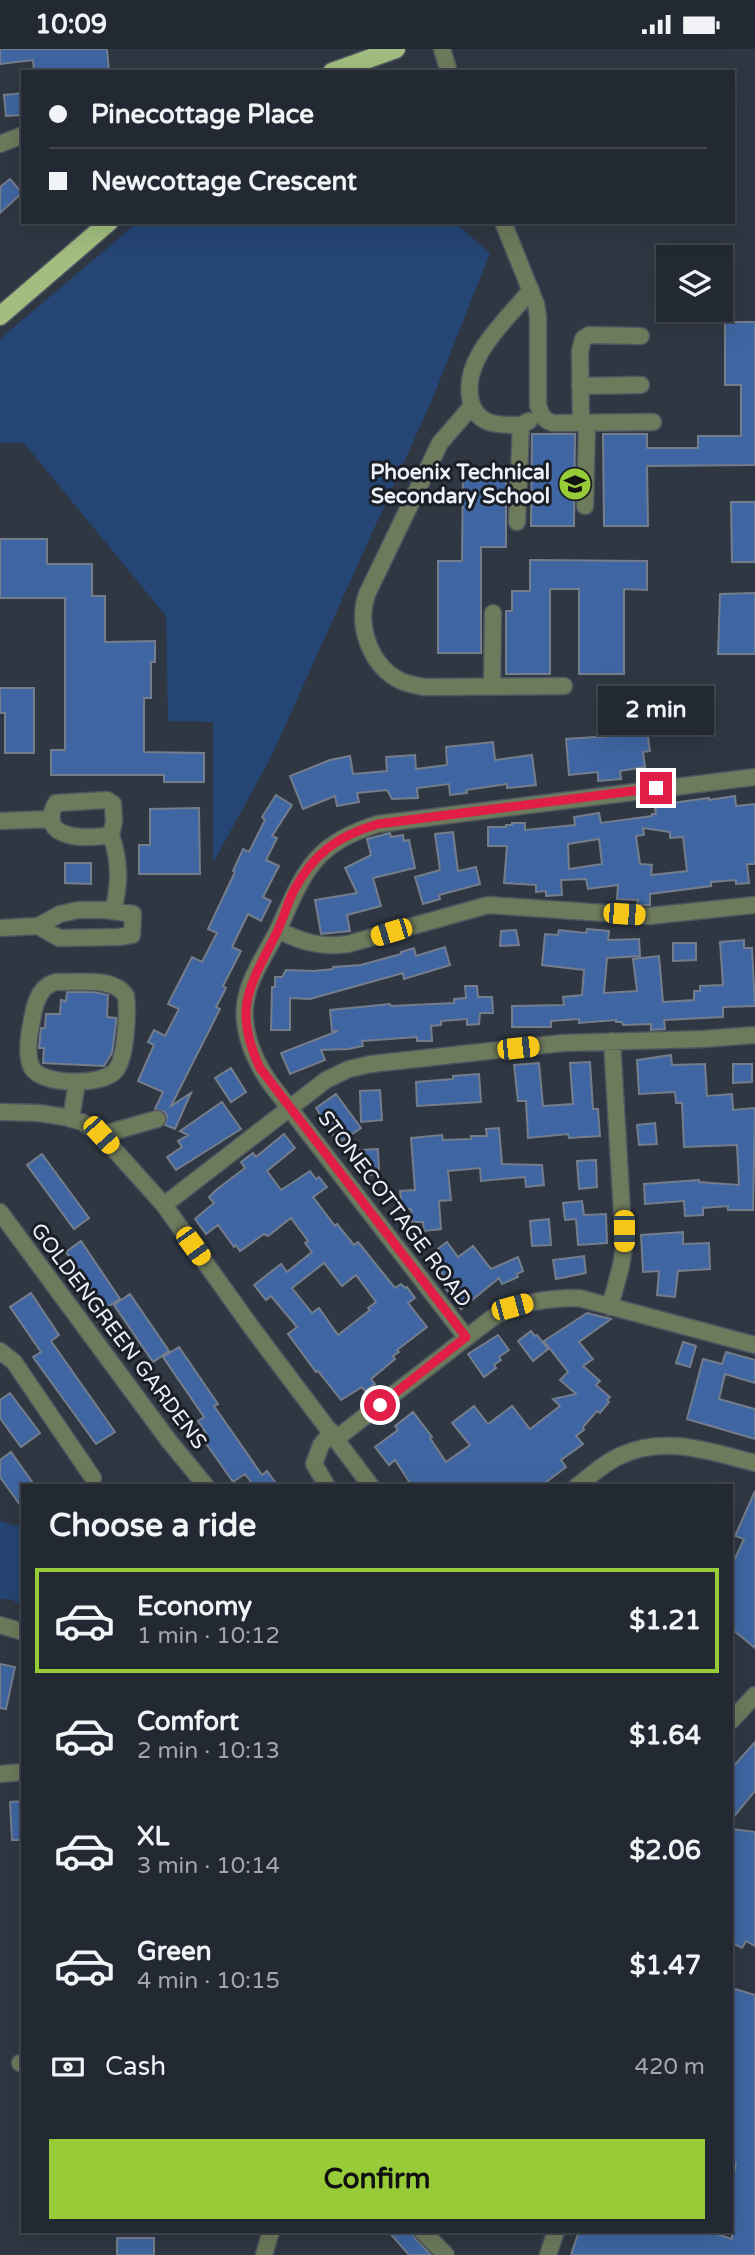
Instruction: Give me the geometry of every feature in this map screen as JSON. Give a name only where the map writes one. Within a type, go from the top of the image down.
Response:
[{"type":"main road","points":[[338,70],[396,49]]},
{"type":"main road","points":[[0,316],[107,224]]},
{"type":"street","points":[[443,49],[448,70]]},
{"type":"street","points":[[0,144],[21,136]]},
{"type":"street","points":[[504,224],[531,290],[538,317],[538,405],[541,415],[553,423],[653,422]]},
{"type":"street","points":[[531,290],[489,341],[472,368],[468,387],[472,406],[478,416],[488,423],[521,425],[541,415]]},
{"type":"street","points":[[585,506],[584,423],[580,386],[580,351],[583,339],[589,335],[641,336]]},
{"type":"street","points":[[580,386],[641,385]]},
{"type":"street","points":[[472,406],[451,428],[429,463],[367,594],[362,616],[368,644],[378,662],[393,676],[403,682],[423,687],[564,686]]},
{"type":"street","points":[[517,522],[521,425]]},
{"type":"street","points":[[492,687],[493,613]]},
{"type":"street","name":"STONECOTTAGE ROAD","points":[[466,1337],[260,1068],[251,1048],[245,1014],[247,992],[293,893],[326,848],[351,832],[378,824],[755,777]]},
{"type":"street","points":[[111,835],[79,839],[69,836],[55,826],[52,819],[53,808],[56,803],[107,800],[113,804],[115,810],[111,835],[119,872],[119,890],[113,911]]},
{"type":"street","points":[[0,821],[52,819]]},
{"type":"street","points":[[278,930],[307,943],[332,947],[488,905],[649,916],[755,905]]},
{"type":"street","points":[[0,928],[37,926],[60,914],[78,910],[133,914],[132,935],[118,937],[59,937],[37,926]]},
{"type":"street","points":[[49,984],[114,985],[122,989],[127,1007],[124,1043],[118,1068],[104,1079],[77,1082],[49,1079],[38,1075],[32,1067],[29,1055],[35,1007],[43,989],[49,984]]},
{"type":"street","points":[[164,1205],[326,1080],[349,1069],[563,1043],[755,1035]]},
{"type":"street","points":[[610,1307],[624,1247],[612,1041]]},
{"type":"street","points":[[71,1119],[77,1082]]},
{"type":"street","points":[[0,1112],[39,1113],[71,1119],[82,1122],[101,1135],[164,1205],[252,1328],[370,1484]]},
{"type":"street","points":[[101,1135],[157,1119]]},
{"type":"street","name":"GOLDENGREEN GARDENS","points":[[0,1212],[161,1430],[204,1484]]},
{"type":"street","points":[[326,1484],[314,1464],[321,1445],[466,1337],[512,1307],[551,1298],[579,1298],[755,1345]]},
{"type":"street","points":[[0,1351],[14,1362],[93,1478]]},
{"type":"street","points":[[580,1484],[621,1455],[663,1445],[683,1445],[755,1462]]},
{"type":"street","points":[[0,1625],[21,1631]]},
{"type":"street","points":[[733,1719],[755,1695]]},
{"type":"street","points":[[0,1774],[21,1772]]},
{"type":"street","points":[[264,2255],[270,2233]]},
{"type":"street","points":[[424,2233],[446,2255]]},
{"type":"street","points":[[548,2255],[555,2233]]},
{"type":"shaded area","points":[[136,224],[456,224],[490,253],[432,400],[271,757],[213,863],[213,722],[168,721],[166,616],[24,443],[0,443],[0,339]]},
{"type":"shaded area","points":[[0,1521],[21,1527],[21,1604],[9,1599],[0,1599]]},
{"type":"building","points":[[0,49],[107,49],[109,70],[34,70],[33,60],[0,64]]},
{"type":"building","points":[[21,93],[21,115],[6,116],[4,95]]},
{"type":"building","points":[[10,179],[21,194],[0,213],[0,187]]},
{"type":"building","points":[[725,322],[755,322],[755,465],[647,466],[648,526],[604,526],[603,434],[647,434],[647,448],[698,448],[698,436],[741,436],[741,385],[725,385]]},
{"type":"building","points":[[532,434],[575,434],[574,526],[531,526]]},
{"type":"building","points":[[463,471],[506,471],[506,547],[481,547],[481,653],[438,653],[438,561],[462,561]]},
{"type":"building","points":[[731,502],[755,502],[755,562],[732,562]]},
{"type":"building","points":[[0,539],[47,539],[47,564],[92,564],[92,596],[105,596],[105,642],[155,641],[155,662],[151,662],[151,698],[144,698],[144,752],[204,753],[204,782],[164,782],[164,775],[51,775],[51,750],[65,750],[65,598],[0,598]]},
{"type":"building","points":[[530,560],[647,561],[647,590],[624,589],[624,674],[579,674],[579,589],[550,589],[550,674],[506,674],[506,611],[512,611],[512,591],[530,591]]},
{"type":"building","points":[[755,593],[755,654],[718,654],[720,594]]},
{"type":"building","points":[[0,688],[34,688],[34,753],[5,753],[5,713],[0,713]]},
{"type":"building","points":[[646,724],[650,751],[643,752],[645,767],[620,771],[621,779],[598,781],[598,772],[569,775],[566,739],[626,735],[625,727]]},
{"type":"building","points":[[493,742],[495,760],[532,755],[536,785],[507,788],[507,784],[450,795],[449,784],[417,788],[418,798],[392,799],[387,790],[357,793],[359,802],[337,806],[335,796],[303,809],[290,776],[330,760],[350,756],[353,774],[387,771],[386,757],[415,755],[416,769],[447,765],[446,747]]},
{"type":"building","points":[[276,795],[292,805],[272,836],[277,838],[266,860],[279,866],[263,897],[271,901],[261,921],[248,914],[232,947],[241,951],[223,986],[226,988],[216,1007],[220,1009],[171,1106],[191,1093],[175,1129],[165,1125],[165,1112],[155,1109],[163,1092],[138,1081],[154,1045],[148,1042],[154,1030],[165,1036],[179,1009],[168,1004],[192,957],[202,962],[217,933],[208,929],[243,849],[249,852],[265,820],[262,817]]},
{"type":"building","points":[[735,796],[736,806],[755,804],[755,864],[747,864],[749,883],[736,884],[736,880],[711,882],[711,886],[650,894],[650,905],[637,905],[638,900],[617,899],[618,885],[588,889],[586,879],[561,880],[562,895],[546,896],[546,891],[536,892],[536,885],[504,883],[507,846],[488,846],[488,827],[525,823],[525,830],[575,825],[574,817],[599,813],[601,823],[652,816],[656,814],[655,808],[665,804]],"holes":[[[643,828],[670,832],[670,838],[683,837],[687,871],[651,875],[652,865],[640,864],[636,836],[644,835]],[[599,839],[602,864],[569,869],[568,844]]]},
{"type":"building","points":[[199,808],[200,874],[139,874],[139,845],[150,845],[150,809]]},
{"type":"building","points":[[453,832],[458,871],[476,867],[480,884],[439,895],[440,899],[423,904],[415,877],[440,870],[435,834]]},
{"type":"building","points":[[390,833],[391,837],[403,835],[404,841],[409,840],[415,868],[373,878],[381,906],[347,915],[350,931],[321,934],[315,900],[357,893],[345,868],[371,855],[367,839]]},
{"type":"building","points":[[65,863],[91,863],[91,884],[65,883]]},
{"type":"building","points":[[587,929],[609,931],[608,940],[639,939],[640,956],[607,958],[604,993],[637,991],[633,959],[659,956],[663,1002],[694,1000],[694,991],[700,991],[700,986],[723,985],[720,942],[744,940],[744,948],[752,948],[755,1006],[723,1007],[723,1017],[664,1020],[665,1029],[651,1030],[651,1024],[623,1025],[616,1020],[579,1023],[579,1019],[551,1021],[551,1027],[512,1027],[512,1006],[564,1005],[563,997],[582,995],[584,970],[542,965],[545,934],[558,935],[559,930],[586,933]]},
{"type":"building","points":[[516,930],[519,945],[500,946],[501,931]]},
{"type":"building","points":[[673,943],[696,943],[696,960],[673,961]]},
{"type":"building","points":[[445,947],[450,965],[404,979],[403,973],[310,999],[290,998],[290,1030],[271,1030],[272,987],[275,987],[275,977],[282,977],[286,970],[314,971],[361,965],[414,948],[416,956]]},
{"type":"building","points":[[465,986],[477,986],[478,997],[492,997],[493,1013],[480,1013],[479,1024],[467,1025],[467,1019],[441,1021],[441,1025],[431,1026],[432,1041],[417,1041],[417,1037],[362,1041],[363,1046],[321,1050],[325,1060],[290,1074],[281,1053],[338,1031],[332,1031],[330,1010],[390,1004],[454,1003],[454,999],[466,998]]},
{"type":"building","points":[[67,992],[108,995],[107,1017],[116,1018],[116,1023],[112,1053],[104,1066],[43,1063],[44,1048],[39,1048],[41,1028],[45,1028],[46,1014],[60,1014],[61,1000],[66,1001]]},
{"type":"building","points":[[671,1055],[672,1065],[705,1064],[707,1096],[732,1094],[733,1110],[755,1108],[753,1210],[728,1210],[728,1206],[703,1208],[703,1215],[685,1216],[684,1201],[645,1204],[644,1184],[699,1180],[739,1185],[737,1145],[684,1147],[682,1103],[676,1103],[675,1092],[639,1094],[637,1060]]},
{"type":"building","points":[[590,1062],[593,1109],[598,1109],[600,1136],[569,1138],[568,1134],[528,1138],[526,1101],[518,1101],[514,1065],[539,1063],[543,1106],[573,1104],[570,1063]]},
{"type":"building","points":[[733,1064],[752,1064],[752,1082],[733,1083]]},
{"type":"building","points":[[231,1068],[246,1092],[231,1102],[215,1078]]},
{"type":"building","points":[[479,1074],[481,1102],[417,1106],[416,1082]]},
{"type":"building","points":[[380,1090],[382,1120],[361,1122],[360,1091]]},
{"type":"building","points":[[336,1094],[361,1128],[342,1141],[338,1136],[335,1138],[316,1108]]},
{"type":"building","points":[[222,1102],[241,1129],[176,1170],[167,1157],[182,1147],[178,1141],[188,1135],[180,1131]]},
{"type":"building","points":[[655,1123],[657,1144],[639,1145],[637,1125]]},
{"type":"building","points":[[499,1128],[502,1164],[542,1165],[544,1185],[526,1187],[525,1177],[481,1181],[480,1168],[448,1171],[451,1200],[439,1201],[441,1229],[424,1231],[423,1222],[412,1222],[411,1209],[402,1209],[400,1191],[415,1190],[411,1138],[442,1135],[443,1140],[471,1139],[471,1136],[487,1136],[486,1129]]},
{"type":"building","points":[[284,1134],[295,1148],[267,1171],[281,1190],[310,1171],[316,1179],[319,1177],[327,1187],[313,1197],[335,1226],[337,1224],[354,1245],[358,1242],[395,1288],[401,1284],[407,1287],[415,1298],[408,1303],[427,1327],[397,1350],[399,1352],[393,1356],[395,1359],[371,1379],[375,1384],[365,1391],[362,1387],[341,1400],[288,1334],[297,1327],[271,1296],[266,1300],[254,1285],[281,1264],[287,1272],[312,1252],[305,1243],[308,1241],[291,1218],[268,1236],[264,1234],[240,1251],[218,1225],[206,1234],[195,1219],[214,1203],[209,1197],[245,1168],[241,1162],[253,1153],[256,1157]],"holes":[[[324,1263],[342,1286],[356,1275],[376,1302],[368,1308],[370,1310],[338,1335],[319,1308],[312,1313],[292,1288]]]},
{"type":"building","points":[[378,1149],[379,1174],[361,1172],[360,1150]]},
{"type":"building","points":[[42,1154],[89,1218],[74,1229],[27,1165]]},
{"type":"building","points":[[596,1160],[597,1187],[579,1189],[577,1161]]},
{"type":"building","points":[[582,1201],[584,1215],[606,1214],[607,1243],[578,1245],[576,1219],[565,1220],[563,1203]]},
{"type":"building","points":[[549,1219],[551,1245],[532,1246],[530,1221]]},
{"type":"building","points":[[683,1232],[683,1244],[709,1243],[710,1269],[678,1271],[675,1297],[657,1295],[659,1271],[643,1272],[641,1235]]},
{"type":"building","points":[[81,1241],[120,1299],[104,1309],[66,1252]]},
{"type":"building","points":[[447,1242],[458,1257],[473,1246],[491,1269],[518,1257],[523,1271],[517,1274],[518,1277],[502,1284],[499,1278],[461,1309],[446,1289],[451,1285],[429,1256]]},
{"type":"building","points":[[584,1256],[586,1273],[556,1279],[553,1260]]},
{"type":"building","points":[[31,1293],[59,1335],[51,1341],[115,1432],[96,1444],[33,1357],[41,1352],[10,1307]]},
{"type":"building","points":[[130,1294],[169,1351],[153,1362],[114,1305]]},
{"type":"building","points":[[587,1313],[611,1319],[579,1342],[593,1359],[583,1366],[600,1381],[596,1385],[610,1397],[607,1400],[609,1402],[600,1413],[597,1411],[583,1427],[584,1430],[576,1436],[583,1444],[561,1460],[566,1467],[544,1484],[411,1484],[395,1460],[389,1465],[375,1447],[398,1430],[395,1426],[413,1412],[446,1462],[470,1445],[452,1423],[474,1406],[488,1424],[512,1406],[530,1429],[560,1406],[553,1399],[576,1394],[560,1380],[568,1372],[544,1341]]},
{"type":"building","points":[[531,1331],[548,1349],[533,1361],[518,1341]]},
{"type":"building","points":[[498,1335],[509,1350],[499,1357],[501,1360],[494,1365],[496,1368],[484,1377],[468,1354]]},
{"type":"building","points":[[683,1342],[696,1346],[690,1367],[676,1363]]},
{"type":"building","points":[[179,1347],[218,1404],[214,1406],[262,1475],[267,1471],[277,1484],[248,1484],[251,1482],[245,1474],[233,1482],[200,1435],[206,1433],[198,1421],[204,1417],[163,1357]]},
{"type":"building","points":[[726,1352],[755,1360],[755,1383],[725,1374],[719,1399],[755,1409],[755,1439],[687,1419],[703,1359],[722,1364]]},
{"type":"building","points":[[10,1393],[40,1433],[21,1447],[0,1418],[0,1400]]},
{"type":"building","points":[[11,1452],[34,1484],[21,1484],[21,1506],[0,1477],[0,1460]]},
{"type":"building","points":[[755,1491],[755,1648],[733,1630],[733,1563],[744,1539],[735,1536]]},
{"type":"building","points":[[0,1664],[15,1667],[6,1709],[0,1708]]},
{"type":"building","points":[[755,1742],[755,1791],[733,1818],[733,1767]]},
{"type":"building","points":[[21,1801],[21,1840],[12,1840],[10,1802]]},
{"type":"building","points":[[733,1829],[755,1832],[755,1946],[746,1941],[742,1948],[733,1944]]},
{"type":"building","points":[[733,1988],[755,1995],[755,2255],[571,2255],[578,2233],[713,2233],[732,2239],[733,2178],[736,2164],[733,2162]]},
{"type":"building","points":[[390,2233],[413,2233],[431,2255],[409,2255]]},
{"type":"building","points":[[117,2238],[154,2238],[154,2255],[117,2255]]},
{"type":"place","name":"Phoenix Technical Secondary School","points":[[575,484]]},
{"type":"route","points":[[380,1405],[466,1337],[260,1068],[251,1048],[245,1014],[247,992],[258,967],[278,930],[293,893],[308,869],[326,848],[351,832],[378,824],[656,788]]}]
